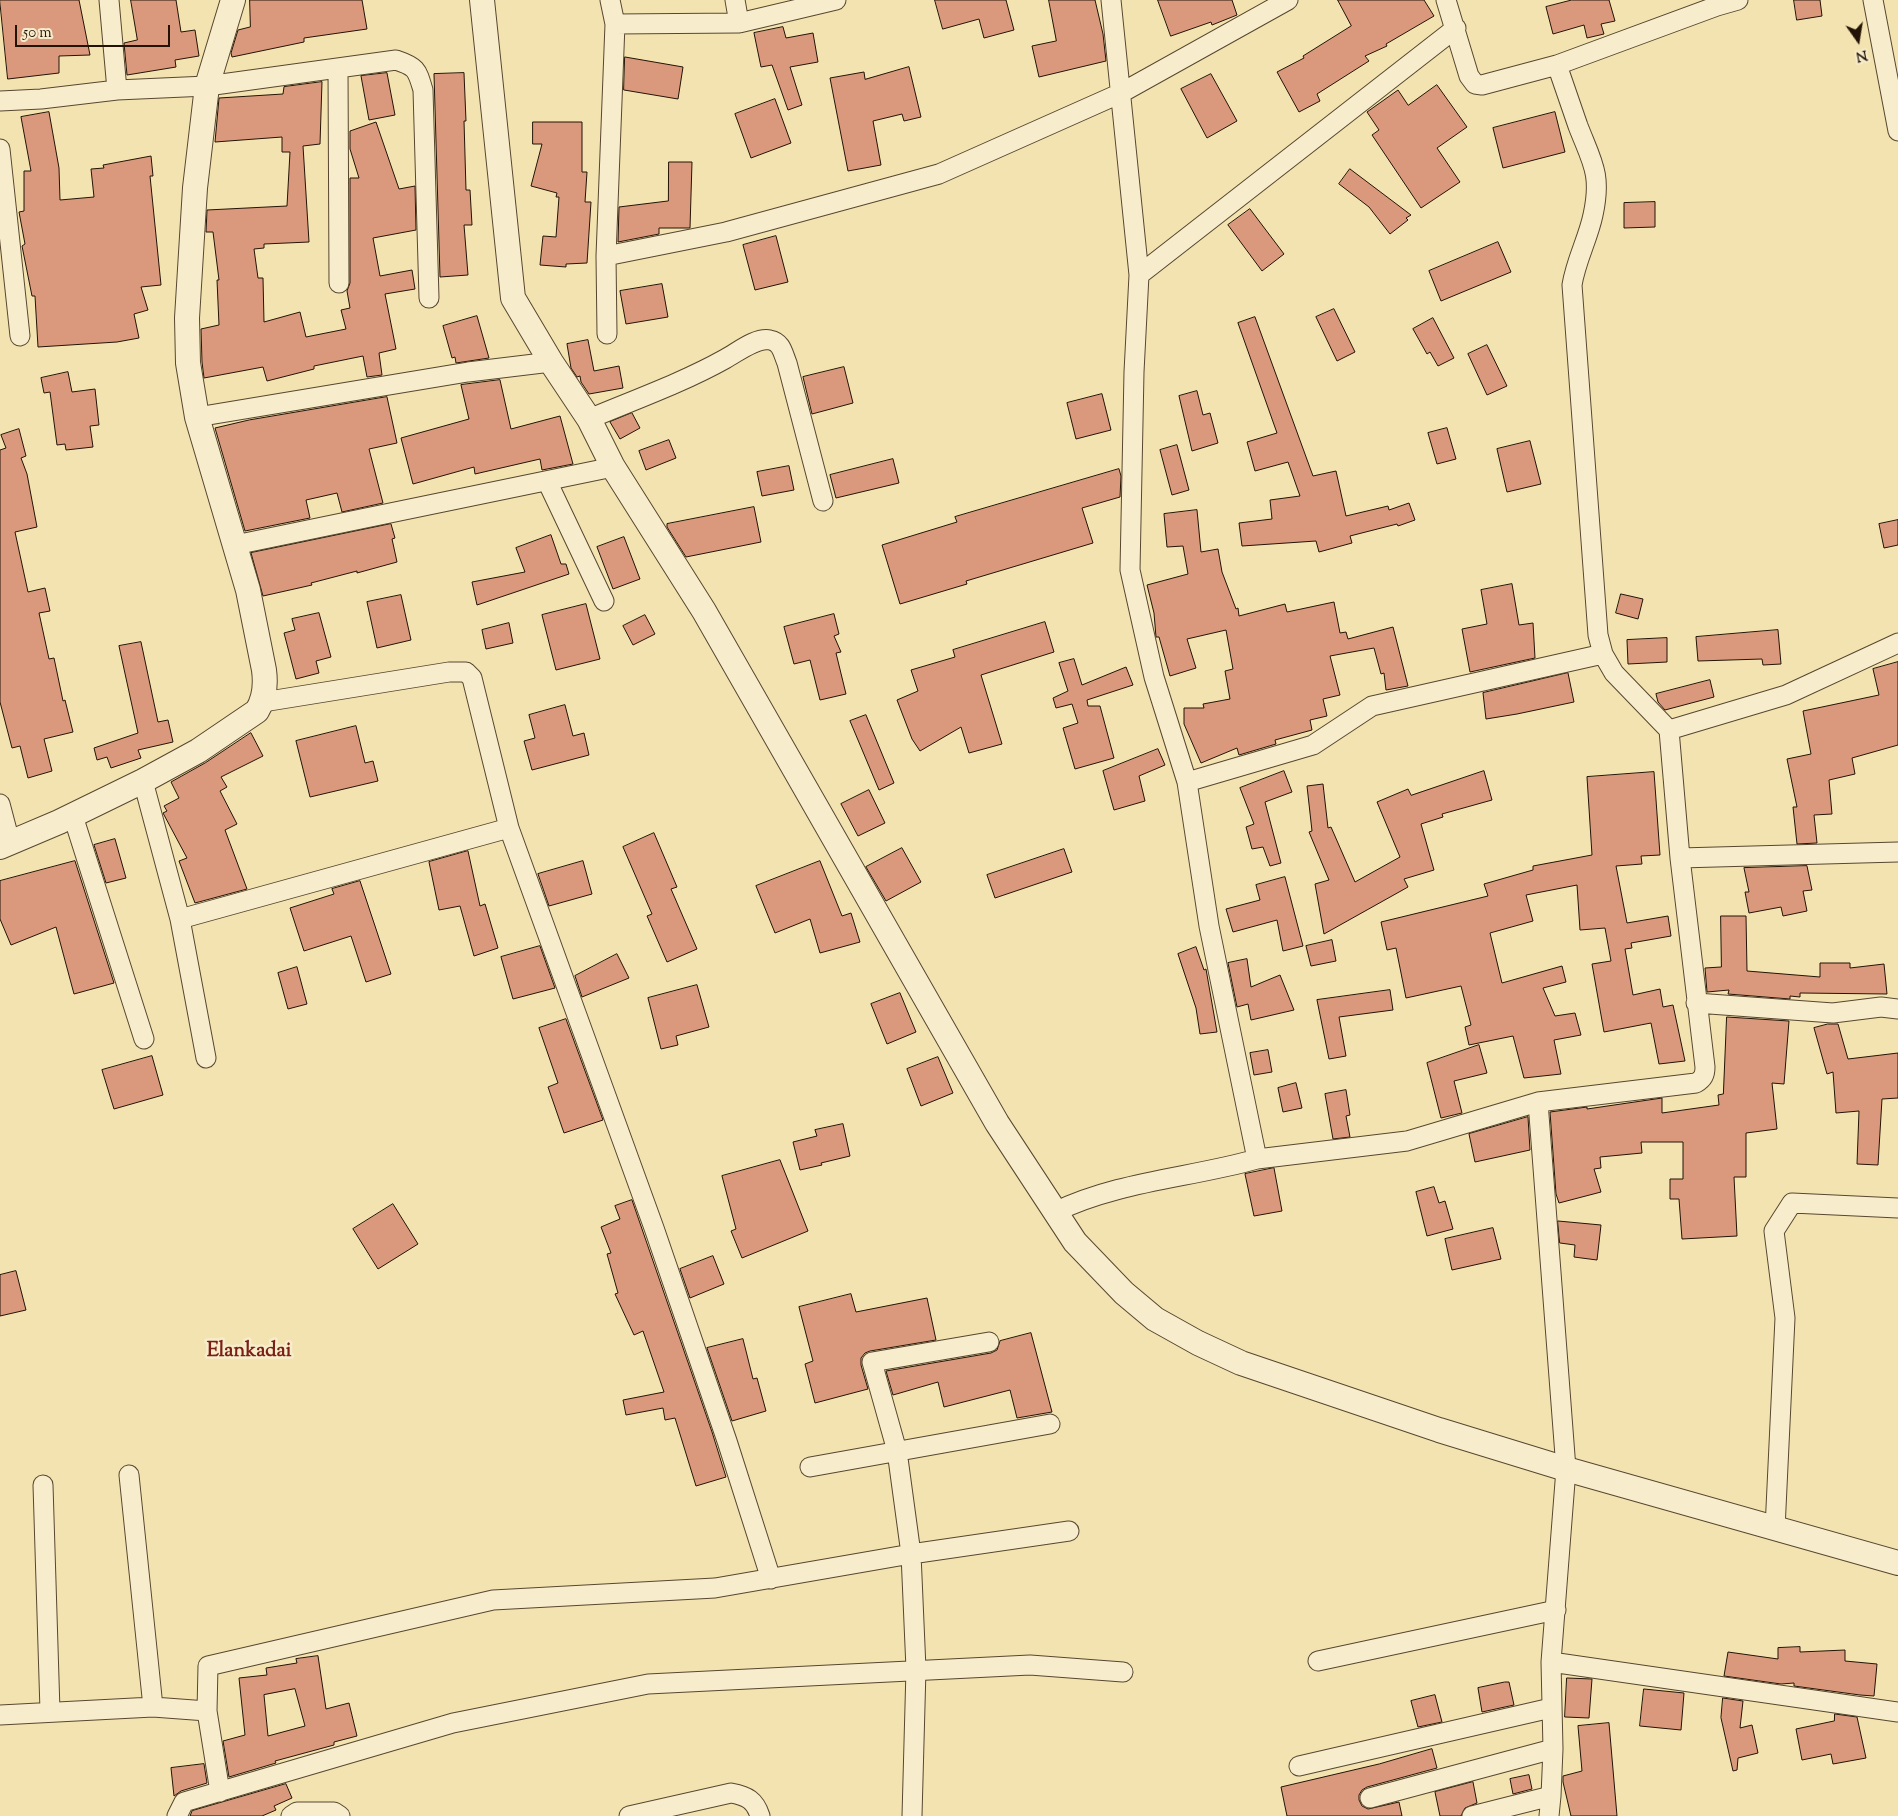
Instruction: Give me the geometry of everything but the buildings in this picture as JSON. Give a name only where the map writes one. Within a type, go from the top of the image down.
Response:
[{"type":"street","points":[[108,0],[117,90]]},
{"type":"street","points":[[0,804],[5,844],[73,816],[198,751],[257,711],[263,702],[266,682],[248,590],[197,417],[188,363],[187,318],[195,188],[207,86],[233,0]]},
{"type":"street","points":[[482,0],[514,298],[551,362],[589,419],[613,467],[704,611],[997,1123],[1075,1242],[1124,1293],[1155,1319],[1198,1343],[1241,1363],[1293,1382],[1566,1469],[1898,1563]]},
{"type":"street","points":[[607,334],[606,256],[615,24],[610,0]]},
{"type":"street","points":[[735,0],[739,23]]},
{"type":"street","points":[[615,24],[739,23],[836,0]]},
{"type":"street","points":[[1111,0],[1139,276],[1134,372],[1130,570],[1154,677],[1187,782],[1210,926],[1257,1159]]},
{"type":"street","points":[[606,256],[726,232],[938,174],[1121,93],[1288,0]]},
{"type":"street","points":[[1446,0],[1469,76],[1475,84],[1482,85],[1557,64],[1716,6],[1738,0]]},
{"type":"street","points":[[1873,0],[1898,131]]},
{"type":"street","points":[[1139,276],[1456,28]]},
{"type":"street","points":[[0,101],[41,99],[117,90],[207,86],[396,60],[412,65],[423,90],[429,298]]},
{"type":"street","points":[[1055,1212],[1074,1203],[1124,1187],[1166,1178],[1231,1166],[1257,1159],[1407,1141],[1538,1102],[1696,1083],[1702,1080],[1706,1073],[1696,1003],[1680,858],[1669,730],[1614,673],[1603,654],[1596,623],[1572,285],[1575,267],[1594,214],[1597,180],[1592,158],[1579,128],[1557,64]]},
{"type":"street","points":[[338,68],[339,283]]},
{"type":"street","points":[[0,149],[20,336]]},
{"type":"street","points":[[589,419],[713,366],[754,342],[772,340],[780,345],[787,364],[823,501]]},
{"type":"street","points":[[197,417],[468,372],[551,362]]},
{"type":"street","points":[[235,545],[613,467]]},
{"type":"street","points":[[546,481],[604,601]]},
{"type":"street","points":[[1669,730],[1786,695],[1898,643]]},
{"type":"street","points":[[1187,782],[1313,745],[1372,706],[1603,654]]},
{"type":"street","points":[[263,702],[449,672],[466,672],[475,683],[509,828],[654,1228],[728,1441],[771,1578]]},
{"type":"street","points":[[143,781],[180,920],[206,1058]]},
{"type":"street","points":[[73,816],[144,1039]]},
{"type":"street","points":[[180,920],[509,828]]},
{"type":"street","points":[[1680,858],[1898,852]]},
{"type":"street","points":[[1696,1003],[1833,1013],[1882,1007],[1898,1009]]},
{"type":"street","points":[[1538,1102],[1566,1469],[1551,1662],[1550,1708],[1553,1749],[1549,1816]]},
{"type":"street","points":[[1775,1529],[1785,1318],[1774,1232],[1792,1203],[1898,1208]]},
{"type":"street","points":[[912,1816],[916,1669],[911,1554],[896,1451],[872,1362],[989,1342]]},
{"type":"street","points":[[810,1467],[1050,1424]]},
{"type":"street","points":[[130,1475],[153,1707]]},
{"type":"street","points":[[43,1485],[50,1711]]},
{"type":"street","points":[[220,1792],[207,1711],[208,1666],[493,1600],[715,1588],[911,1554],[1069,1532]]},
{"type":"street","points":[[1318,1661],[1556,1610]]},
{"type":"street","points":[[1551,1662],[1898,1712]]},
{"type":"street","points":[[177,1816],[184,1802],[453,1723],[648,1684],[916,1669],[1030,1665],[1123,1672]]},
{"type":"street","points":[[0,1715],[153,1707],[207,1711]]},
{"type":"street","points":[[1298,1766],[1550,1708]]},
{"type":"street","points":[[1370,1798],[1553,1749]]},
{"type":"street","points":[[629,1816],[731,1793],[744,1795],[752,1800],[760,1816]]},
{"type":"street","points":[[1472,1816],[1551,1796]]},
{"type":"street","points":[[292,1816],[297,1812],[334,1812],[340,1816]]},
{"type":"district","name":"Elankadai","points":[[249,1353]]}]
